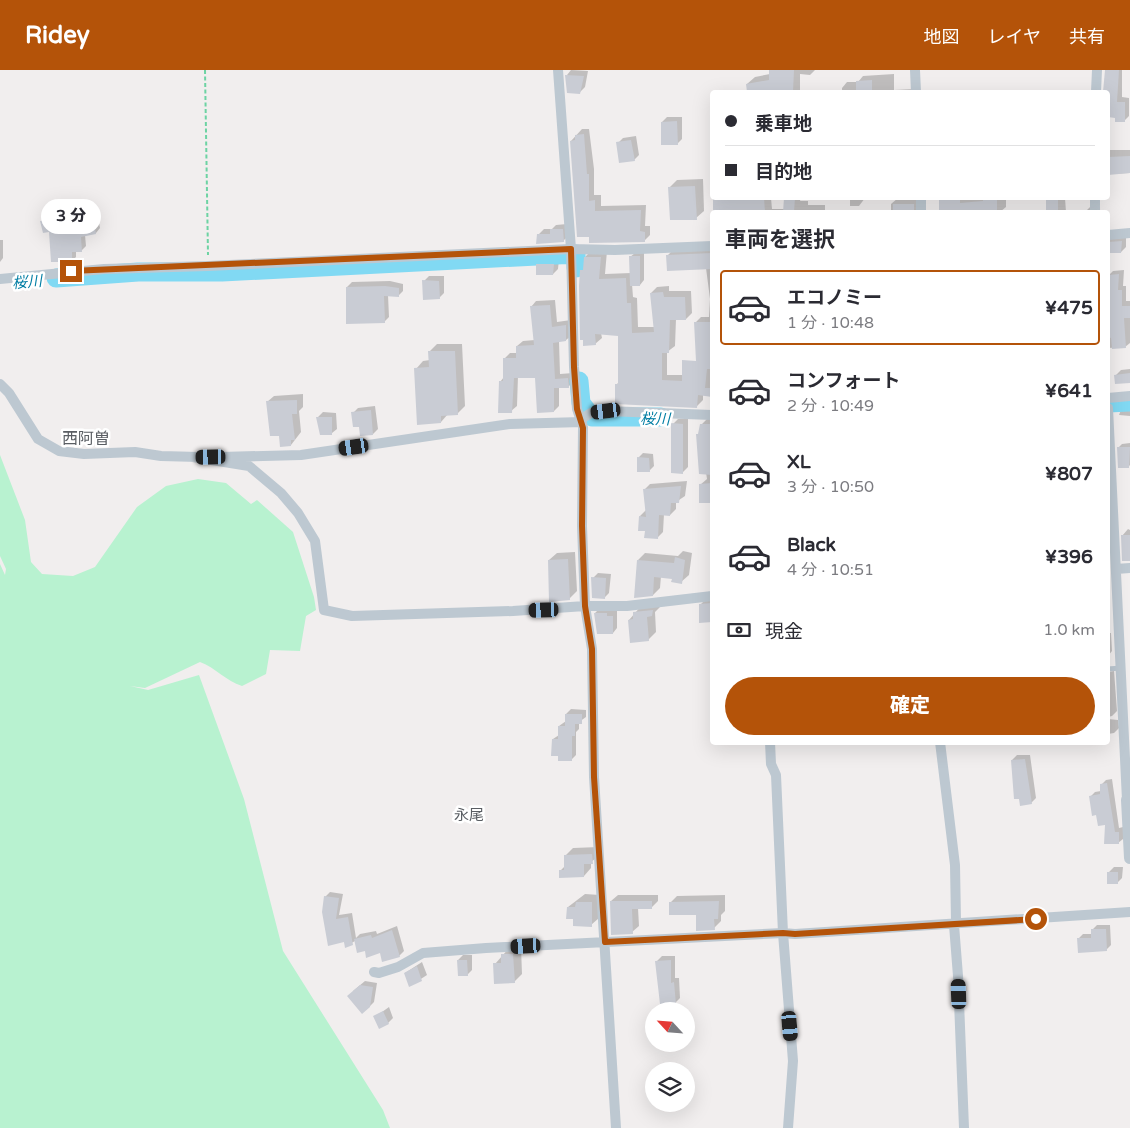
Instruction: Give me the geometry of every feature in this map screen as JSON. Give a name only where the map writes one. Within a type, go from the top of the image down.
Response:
[{"type":"street","points":[[558,70],[572,252],[574,367],[577,409],[585,418],[585,606],[592,649],[594,777],[616,1128]]},
{"type":"street","points":[[915,70],[916,90]]},
{"type":"street","points":[[1096,70],[1096,90]]},
{"type":"street","points":[[1110,235],[1130,233]]},
{"type":"street","points":[[0,279],[104,269],[710,246]]},
{"type":"street","points":[[0,384],[9,394],[38,439],[59,450],[84,454],[135,452],[194,457],[248,466],[281,493],[298,513],[315,541],[324,610],[352,616],[406,615],[560,609],[585,606],[627,606],[710,596]]},
{"type":"street","points":[[1110,398],[1130,396]]},
{"type":"street","points":[[194,457],[300,454],[510,424],[646,412],[710,415]]},
{"type":"street","points":[[1110,475],[1113,575],[1121,668],[1130,858]]},
{"type":"street","points":[[1113,575],[1130,568]]},
{"type":"street","points":[[770,745],[771,764],[776,775],[783,933],[793,1061],[788,1128]]},
{"type":"street","points":[[940,745],[956,866],[956,921],[954,924],[964,1128]]},
{"type":"street","points":[[374,972],[379,973],[398,967],[423,953],[605,942],[783,933],[795,934],[1130,912]]},
{"type":"lane","points":[[1110,669],[1121,668]]},
{"type":"path","points":[[205,70],[208,266]]},
{"type":"green space","points":[[0,455],[25,520],[31,562],[42,574],[73,576],[95,567],[137,507],[166,486],[198,479],[226,483],[251,504],[257,500],[293,532],[314,597],[316,610],[306,616],[300,651],[270,650],[266,674],[242,686],[200,662],[145,688],[130,686],[148,690],[199,675],[244,799],[283,951],[383,1110],[390,1128],[0,1128],[0,564],[5,575],[6,569],[0,556]]},
{"type":"building","points":[[769,70],[794,70],[793,90],[747,90],[746,84],[769,80]]},
{"type":"building","points":[[1105,70],[1119,70],[1117,102],[1125,102],[1125,122],[1115,122],[1115,118],[1110,117],[1110,90],[1103,90]]},
{"type":"building","points":[[565,75],[584,76],[580,94],[567,93]]},
{"type":"building","points":[[872,80],[872,90],[856,90],[856,81]]},
{"type":"building","points":[[677,121],[678,145],[661,145],[661,122]]},
{"type":"building","points":[[584,134],[587,174],[589,174],[589,201],[595,200],[595,211],[641,210],[640,231],[645,232],[645,242],[589,243],[589,237],[577,237],[570,141],[575,140],[575,135]]},
{"type":"building","points":[[631,140],[635,161],[619,163],[616,142]]},
{"type":"building","points":[[1130,156],[1130,173],[1110,175],[1110,157]]},
{"type":"building","points":[[695,186],[697,220],[670,220],[668,187]]},
{"type":"building","points":[[713,200],[764,200],[765,210],[713,210]]},
{"type":"building","points":[[784,200],[795,200],[794,210],[783,210]]},
{"type":"building","points":[[939,200],[960,200],[960,203],[997,200],[997,210],[939,210]]},
{"type":"building","points":[[1046,200],[1058,200],[1058,210],[1046,210]]},
{"type":"building","points":[[893,204],[914,204],[914,210],[893,210]]},
{"type":"building","points":[[92,211],[96,234],[81,237],[82,252],[72,252],[72,262],[51,262],[49,232],[43,233],[40,221]]},
{"type":"building","points":[[550,229],[563,229],[564,242],[536,244],[537,234],[550,234]]},
{"type":"building","points":[[1122,241],[1121,253],[1110,253],[1110,242]]},
{"type":"building","points":[[710,253],[710,269],[667,271],[666,255]]},
{"type":"building","points":[[629,256],[640,256],[640,286],[630,286]]},
{"type":"building","points":[[584,257],[601,257],[599,279],[626,278],[627,303],[631,303],[632,333],[654,332],[650,293],[663,292],[664,297],[685,297],[686,320],[670,320],[669,353],[662,353],[662,380],[682,381],[682,360],[696,361],[694,322],[710,322],[710,369],[707,369],[705,388],[710,388],[710,397],[698,395],[697,408],[615,404],[615,384],[618,384],[618,336],[595,334],[596,345],[583,346],[583,340],[580,340],[579,286],[580,270],[583,270]]},
{"type":"building","points":[[536,264],[554,264],[553,275],[536,275]]},
{"type":"building","points":[[1119,274],[1118,290],[1122,290],[1122,306],[1130,306],[1130,318],[1124,318],[1126,348],[1112,349],[1110,338],[1110,275]]},
{"type":"building","points":[[422,280],[439,281],[440,299],[423,300]]},
{"type":"building","points":[[385,286],[399,288],[399,297],[384,296],[385,323],[346,324],[346,287]]},
{"type":"building","points":[[550,305],[552,327],[566,325],[566,341],[553,343],[555,379],[568,378],[569,388],[554,388],[554,412],[537,413],[535,378],[514,378],[512,413],[498,413],[499,381],[503,381],[503,358],[516,358],[516,346],[534,345],[530,306]]},
{"type":"building","points":[[428,351],[455,351],[458,415],[441,416],[441,423],[417,425],[414,368],[429,367]]},
{"type":"building","points":[[1130,373],[1130,383],[1115,384],[1114,375]]},
{"type":"building","points":[[297,400],[297,414],[292,414],[295,440],[291,440],[291,446],[280,447],[279,436],[270,436],[266,401]]},
{"type":"building","points":[[371,410],[373,435],[360,436],[359,427],[353,427],[351,412]]},
{"type":"building","points":[[316,417],[332,417],[332,435],[320,435]]},
{"type":"building","points":[[671,423],[683,424],[683,474],[671,473]]},
{"type":"building","points":[[700,424],[710,424],[710,475],[699,474],[696,434],[698,434]]},
{"type":"building","points":[[1117,447],[1130,447],[1129,468],[1118,468]]},
{"type":"building","points":[[637,457],[649,458],[650,472],[637,472]]},
{"type":"building","points":[[710,483],[710,503],[699,503],[699,484]]},
{"type":"building","points":[[681,486],[679,503],[671,503],[670,516],[659,515],[658,539],[644,538],[645,531],[638,531],[639,516],[646,517],[643,489]]},
{"type":"building","points":[[1121,535],[1130,535],[1130,561],[1122,561]]},
{"type":"building","points":[[675,557],[685,560],[682,584],[671,582],[672,579],[654,577],[653,596],[634,598],[637,560],[674,563]]},
{"type":"building","points":[[568,559],[570,600],[549,602],[548,560]]},
{"type":"building","points":[[591,577],[606,578],[605,599],[592,598]]},
{"type":"building","points":[[710,603],[710,622],[699,623],[699,604]]},
{"type":"building","points":[[653,610],[652,616],[647,617],[649,641],[630,643],[628,620],[633,619],[633,612]]},
{"type":"building","points":[[594,613],[607,613],[607,616],[613,616],[613,634],[597,634]]},
{"type":"building","points":[[565,714],[582,714],[582,724],[575,724],[575,736],[572,736],[572,761],[558,761],[558,756],[551,756],[552,739],[558,739],[558,726],[565,726]]},
{"type":"building","points":[[1025,759],[1032,804],[1020,806],[1019,799],[1014,799],[1011,760]]},
{"type":"building","points":[[1107,783],[1115,832],[1119,832],[1119,844],[1104,844],[1105,825],[1098,826],[1096,815],[1092,816],[1089,796],[1100,794],[1100,784]]},
{"type":"building","points":[[592,854],[593,864],[584,864],[584,877],[559,878],[559,870],[564,870],[564,855]]},
{"type":"building","points":[[1107,872],[1118,872],[1118,884],[1107,884]]},
{"type":"building","points":[[324,896],[339,898],[336,919],[348,917],[353,945],[345,948],[344,942],[328,946],[322,912]]},
{"type":"building","points":[[610,901],[652,901],[652,909],[632,909],[633,934],[611,935]]},
{"type":"building","points":[[719,901],[718,919],[714,919],[715,930],[696,931],[696,915],[669,915],[669,902]]},
{"type":"building","points":[[576,902],[592,902],[592,927],[573,926],[573,919],[566,919],[567,907],[575,907]]},
{"type":"building","points":[[1091,929],[1106,929],[1107,951],[1078,953],[1077,938],[1091,938]]},
{"type":"building","points":[[392,930],[400,957],[382,962],[380,953],[366,958],[365,951],[357,953],[354,939],[371,935],[372,938]]},
{"type":"building","points":[[501,954],[513,954],[515,983],[494,984],[493,963],[501,963]]},
{"type":"building","points":[[457,960],[467,960],[468,976],[458,976]]},
{"type":"building","points":[[671,960],[671,983],[674,982],[676,1002],[660,1002],[655,961]]},
{"type":"building","points":[[417,966],[422,981],[409,987],[404,973]]},
{"type":"building","points":[[360,985],[373,987],[370,1007],[362,1014],[347,996]]},
{"type":"building","points":[[383,1011],[389,1024],[379,1029],[373,1016]]},
{"type":"waterway","name":"桜川","points":[[56,278],[138,272],[222,272],[576,254],[576,268]]},
{"type":"waterway","name":"桜川","points":[[579,381],[581,403],[592,417],[661,417]]},
{"type":"waterway","name":"桜川","points":[[1110,403],[1130,402]]},
{"type":"district","name":"西阿曽","points":[[86,439]]},
{"type":"district","name":"永尾","points":[[469,815]]},
{"type":"route","points":[[71,271],[571,249],[570,277],[574,367],[577,409],[583,428],[584,484],[582,526],[585,606],[592,649],[594,777],[605,942],[783,933],[795,934],[1036,919]]}]
